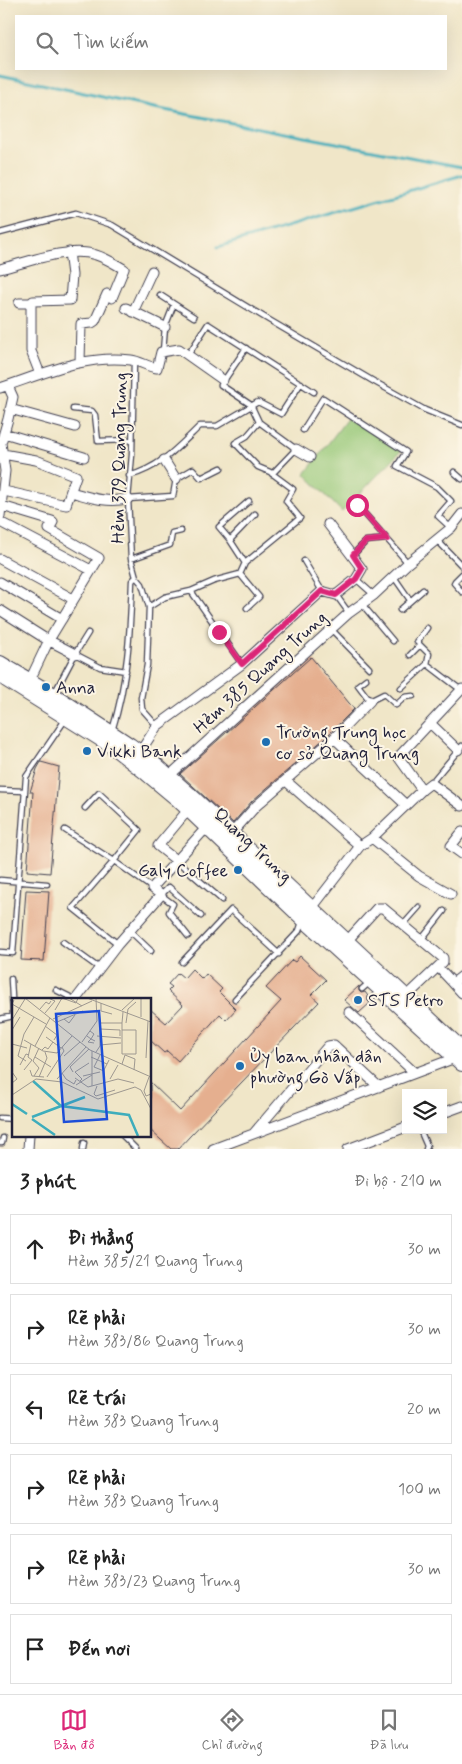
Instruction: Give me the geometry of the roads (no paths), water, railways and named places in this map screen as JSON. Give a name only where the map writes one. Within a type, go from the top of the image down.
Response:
[{"type":"main road","name":"Quang Trung","points":[[0,664],[54,695],[111,732],[206,828],[303,919],[371,990],[460,1057]]},
{"type":"main road","name":"Quang Trung","points":[[0,676],[110,745],[169,776],[406,997],[460,1057]]},
{"type":"main road","points":[[303,919],[312,908]]},
{"type":"street","points":[[19,303],[31,304],[34,301],[70,300],[72,275],[70,252]]},
{"type":"street","points":[[0,269],[70,252],[85,252],[98,255],[124,269],[112,298],[107,294],[95,321],[81,324],[80,362]]},
{"type":"street","points":[[152,271],[130,310],[165,327]]},
{"type":"street","points":[[31,304],[31,351],[40,374]]},
{"type":"street","points":[[0,516],[5,471],[1,443],[13,398],[4,387],[61,366],[90,360],[116,358],[134,360],[157,368],[162,351],[179,349],[223,380]]},
{"type":"street","points":[[10,409],[75,427]]},
{"type":"street","points":[[4,433],[84,457]]},
{"type":"street","points":[[296,448],[310,457]]},
{"type":"street","points":[[3,454],[36,460],[75,475],[76,478],[66,505],[3,486]]},
{"type":"street","points":[[164,460],[176,478]]},
{"type":"street","points":[[71,492],[101,501],[128,498]]},
{"type":"street","points":[[2,506],[52,521],[49,529],[98,558],[49,640],[29,682]]},
{"type":"street","name":"Hẻm 385 Quang Trung","points":[[169,776],[349,613],[374,595],[393,576],[451,528],[462,514]]},
{"type":"street","points":[[0,522],[91,570]]},
{"type":"street","points":[[136,757],[157,726],[242,664],[322,591],[336,595],[356,579],[362,569],[328,524]]},
{"type":"street","points":[[0,570],[3,560],[73,599]]},
{"type":"street","points":[[0,582],[62,619]]},
{"type":"street","points":[[0,610],[75,654]]},
{"type":"street","points":[[422,790],[399,758],[462,690]]},
{"type":"street","points":[[232,833],[256,806],[334,738],[370,701]]},
{"type":"street","points":[[430,723],[460,748]]},
{"type":"street","points":[[334,738],[406,805]]},
{"type":"street","points":[[286,780],[360,846]]},
{"type":"street","points":[[312,908],[360,846],[372,838],[431,783],[462,806]]},
{"type":"street","points":[[176,861],[158,846],[188,810]]},
{"type":"street","points":[[76,998],[118,944],[161,895],[152,888],[206,828]]},
{"type":"street","points":[[462,832],[451,846],[462,854]]},
{"type":"street","points":[[372,838],[419,876],[451,894]]},
{"type":"street","points":[[347,941],[377,908],[383,908],[443,958],[443,962],[406,997]]},
{"type":"street","points":[[438,967],[462,993]]},
{"type":"street","points":[[453,983],[462,976]]},
{"type":"street","points":[[349,1012],[415,1073]]},
{"type":"street","points":[[253,1134],[328,1046],[334,1045],[379,1087]]},
{"type":"street","points":[[213,1149],[460,1057]]},
{"type":"street","points":[[447,1112],[462,1106]]},
{"type":"street","points":[[348,1149],[402,1129]]},
{"type":"street","points":[[28,1149],[29,1136]]},
{"type":"lane","points":[[0,233],[76,214],[112,225],[373,381],[424,410],[462,425]]},
{"type":"lane","points":[[160,295],[194,317]]},
{"type":"lane","points":[[162,351],[165,327],[174,304]]},
{"type":"lane","points":[[188,355],[208,324],[314,392]]},
{"type":"lane","points":[[246,348],[221,385],[252,405],[259,422],[296,448],[272,474]]},
{"type":"lane","name":"Hẻm 379 Quang Trung","points":[[111,732],[119,709],[126,672],[130,638],[132,581],[136,577],[131,559],[128,498],[134,360]]},
{"type":"lane","points":[[129,476],[146,471],[164,460],[200,426],[217,426],[258,402],[281,414],[301,383]]},
{"type":"lane","points":[[303,430],[323,398],[406,452],[397,466],[436,487],[451,500],[438,516],[451,528]]},
{"type":"lane","points":[[73,409],[92,411],[98,441],[132,440]]},
{"type":"lane","points":[[240,574],[245,563],[300,518],[286,501],[293,489],[270,472],[258,467],[235,443],[247,436],[259,422]]},
{"type":"lane","points":[[128,498],[173,496],[176,478],[193,469],[201,478],[221,468]]},
{"type":"lane","points":[[454,472],[462,479]]},
{"type":"lane","points":[[245,563],[219,527],[250,501]]},
{"type":"lane","points":[[357,505],[408,563]]},
{"type":"lane","points":[[230,540],[255,514]]},
{"type":"lane","points":[[131,559],[170,545],[172,533],[181,531]]},
{"type":"lane","points":[[353,555],[366,541],[387,539]]},
{"type":"lane","points":[[436,539],[462,566]]},
{"type":"lane","points":[[304,561],[322,591]]},
{"type":"lane","points":[[150,607],[165,597],[190,591],[214,580],[240,574]]},
{"type":"lane","points":[[240,574],[259,597],[247,608]]},
{"type":"lane","points":[[462,574],[454,584],[462,592]]},
{"type":"lane","points":[[393,576],[410,600]]},
{"type":"lane","points":[[136,577],[142,584],[150,607],[147,665],[141,698],[142,710],[157,726]]},
{"type":"lane","points":[[356,579],[374,595]]},
{"type":"lane","points":[[400,610],[423,590]]},
{"type":"lane","points":[[190,591],[242,664]]},
{"type":"lane","points":[[336,595],[349,613]]},
{"type":"lane","points":[[361,603],[393,641]]},
{"type":"lane","points":[[401,688],[427,664],[429,654],[416,642],[427,628]]},
{"type":"lane","points":[[332,630],[369,668]]},
{"type":"lane","points":[[54,695],[88,633]]},
{"type":"lane","points":[[410,655],[420,645]]},
{"type":"lane","points":[[75,654],[100,667],[126,672]]},
{"type":"lane","points":[[427,664],[462,690]]},
{"type":"lane","points":[[366,679],[358,685],[370,701],[384,694],[396,705],[405,698],[413,696]]},
{"type":"lane","points":[[0,952],[12,953],[26,776],[66,718]]},
{"type":"lane","points":[[431,783],[460,748]]},
{"type":"lane","points":[[0,790],[24,791]]},
{"type":"lane","points":[[85,808],[99,793],[139,830],[114,862],[73,908],[118,944]]},
{"type":"lane","points":[[65,830],[152,888]]},
{"type":"lane","points":[[176,861],[222,900]]},
{"type":"lane","points":[[0,880],[47,884]]},
{"type":"lane","points":[[188,936],[169,912],[173,904],[161,895],[169,887],[201,916]]},
{"type":"lane","points":[[403,925],[419,907]]},
{"type":"lane","points":[[182,962],[230,910],[279,954]]},
{"type":"lane","points":[[420,940],[444,911]]},
{"type":"lane","points":[[235,1000],[299,931],[303,919]]},
{"type":"lane","points":[[130,931],[150,951]]},
{"type":"lane","points":[[63,942],[99,968]]},
{"type":"lane","points":[[11,979],[13,998]]},
{"type":"lane","points":[[56,990],[73,998]]},
{"type":"lane","points":[[422,1134],[427,1146],[426,1149]]},
{"type":"lane","points":[[123,1136],[136,1149]]},
{"type":"lane","points":[[0,1143],[2,1143],[3,1138]]},
{"type":"lane","points":[[83,1149],[84,1143]]},
{"type":"waterway","points":[[0,75],[149,107],[462,167]]},
{"type":"waterway","points":[[218,247],[462,175]]},
{"type":"place","name":"Anna","points":[[46,687]]},
{"type":"place","name":"Trường Trung học cơ sở Quang Trung","points":[[266,742]]},
{"type":"place","name":"Vikki Bank","points":[[87,751]]},
{"type":"place","name":"Galy Coffee","points":[[238,870]]},
{"type":"place","name":"STS Petro","points":[[358,1000]]},
{"type":"place","name":"Ủy ban nhân dân phường Gò Vấp","points":[[240,1066]]}]
